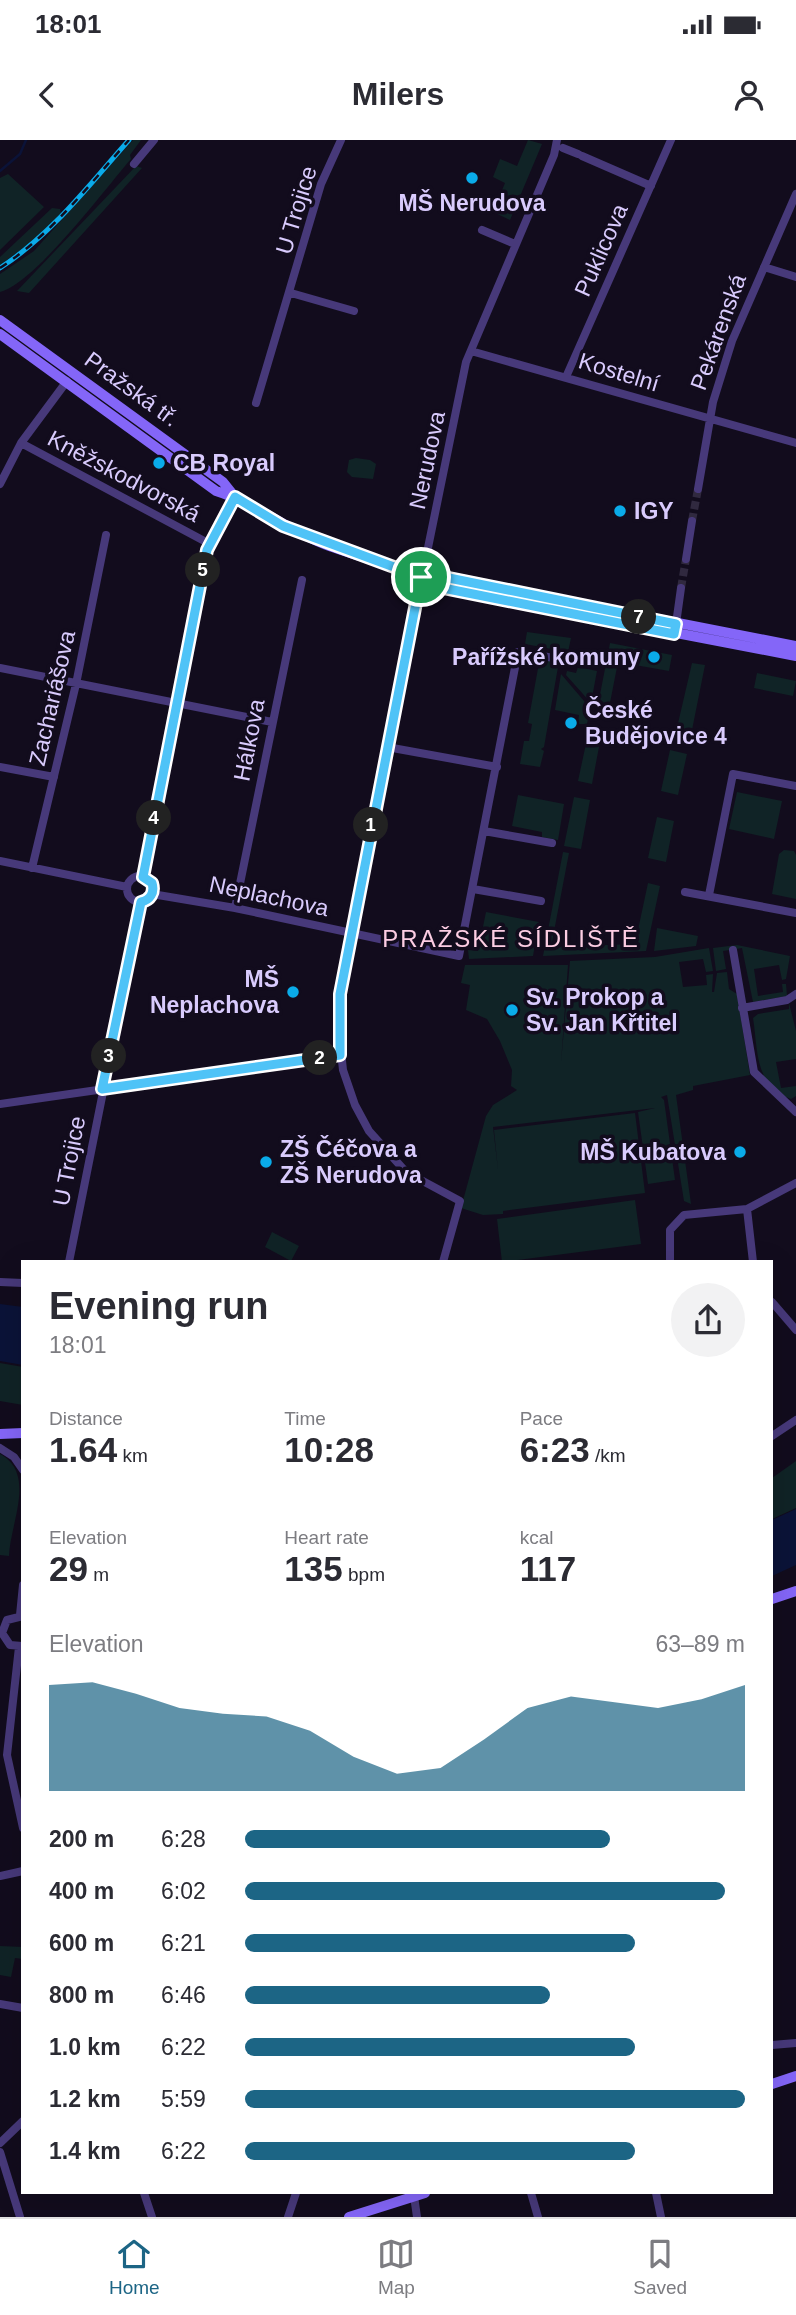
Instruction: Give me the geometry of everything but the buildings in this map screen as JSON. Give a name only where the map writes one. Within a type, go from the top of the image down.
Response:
[{"type":"street","points":[[134,164],[154,140]]},
{"type":"street","name":"U Trojice","points":[[256,403],[291,293],[321,184],[341,140]]},
{"type":"street","name":"Nerudova","points":[[444,1260],[460,1201],[406,1172],[383,1150],[355,1105],[340,1055],[337,1014],[350,934],[466,362],[554,155],[557,140]]},
{"type":"street","name":"Puklicova","points":[[566,377],[671,140]]},
{"type":"street","points":[[564,148],[651,186]]},
{"type":"street","name":"Pekárenská","points":[[698,489],[710,419],[732,341],[796,194]]},
{"type":"street","points":[[482,230],[515,244]]},
{"type":"street","points":[[764,267],[796,277]]},
{"type":"street","points":[[291,293],[354,311]]},
{"type":"street","name":"Pražská tř.","points":[[0,320],[223,482],[235,497]]},
{"type":"street","name":"Pražská tř.","points":[[0,334],[216,491],[235,497],[283,526],[421,577],[438,587],[796,656]]},
{"type":"street","name":"Kostelní","points":[[471,351],[796,443]]},
{"type":"street","points":[[0,484],[21,443],[67,381]]},
{"type":"street","name":"Kněžskodvorská","points":[[21,443],[208,543]]},
{"type":"street","points":[[143,877],[208,543],[235,497]]},
{"type":"street","points":[[686,559],[692,521]]},
{"type":"street","name":"Zachariášova","points":[[32,868],[76,684],[106,535]]},
{"type":"street","name":"Hálkova","points":[[235,908],[302,580]]},
{"type":"street","points":[[678,634],[681,588]]},
{"type":"street","name":"Pražská tř.","points":[[678,634],[796,646]]},
{"type":"street","points":[[541,901],[472,889],[517,652],[572,661]]},
{"type":"street","points":[[0,668],[272,722]]},
{"type":"street","points":[[387,747],[497,768]]},
{"type":"street","points":[[0,766],[54,777]]},
{"type":"street","points":[[709,895],[733,774],[796,786]]},
{"type":"street","points":[[484,831],[552,843]]},
{"type":"street","points":[[0,861],[127,887]]},
{"type":"street","points":[[135,877],[143,877],[152,883],[152,894],[141,902],[132,899],[127,887],[135,877]]},
{"type":"street","name":"Neplachova","points":[[152,894],[235,908],[459,956],[472,889]]},
{"type":"street","points":[[685,892],[796,913]]},
{"type":"street","name":"U Trojice","points":[[69,1260],[141,902]]},
{"type":"street","points":[[733,950],[754,1072],[796,1112]]},
{"type":"street","points":[[743,1008],[787,1000],[796,994]]},
{"type":"street","points":[[0,1104],[340,1055]]},
{"type":"street","points":[[670,1260],[670,1230],[684,1216],[747,1209],[796,1183]]},
{"type":"street","points":[[747,1209],[753,1260]]},
{"type":"street","points":[[0,1282],[21,1283]]},
{"type":"street","points":[[773,1303],[795,1329]]},
{"type":"street","points":[[773,1435],[796,1420]]},
{"type":"street","points":[[0,1434],[21,1433]]},
{"type":"street","points":[[0,1448],[14,1457],[21,1467]]},
{"type":"street","points":[[773,1599],[796,1591]]},
{"type":"street","points":[[21,1616],[6,1620],[2,1633],[9,1645],[21,1646],[4,1754],[21,1820]]},
{"type":"street","points":[[0,1876],[21,1871]]},
{"type":"street","points":[[0,2004],[21,2008]]},
{"type":"street","points":[[773,2045],[796,2043]]},
{"type":"street","points":[[773,2084],[796,2076]]},
{"type":"street","points":[[0,2143],[21,2123]]},
{"type":"street","points":[[0,2152],[20,2217]]},
{"type":"street","points":[[144,2194],[152,2217]]},
{"type":"street","points":[[288,2217],[296,2194]]},
{"type":"street","points":[[349,2217],[419,2194],[417,2217]]},
{"type":"street","points":[[531,2194],[538,2217]]},
{"type":"street","points":[[656,2194],[661,2217]]},
{"type":"green space","points":[[133,140],[141,140],[130,155],[131,159],[68,234],[31,272],[0,292],[0,274],[34,251]]},
{"type":"green space","points":[[528,140],[542,144],[510,220],[493,212],[505,183],[493,177],[500,159],[517,166]]},
{"type":"green space","points":[[136,166],[142,168],[29,293],[17,291]]},
{"type":"green space","points":[[8,174],[44,207],[0,250],[0,178]]},
{"type":"green space","points":[[52,208],[60,209],[61,213],[34,240],[0,265],[0,257]]},
{"type":"green space","points":[[349,460],[370,460],[376,464],[373,479],[352,477],[347,472]]},
{"type":"green space","points":[[527,632],[571,638],[568,652],[525,644]]},
{"type":"green space","points":[[610,643],[672,655],[669,671],[618,662],[608,713],[597,710]]},
{"type":"green space","points":[[543,659],[554,661],[558,667],[544,747],[541,749],[544,751],[540,767],[520,764],[524,741],[529,741],[532,724],[528,723],[539,663]]},
{"type":"green space","points":[[692,663],[705,665],[691,735],[676,732]]},
{"type":"green space","points":[[578,667],[597,671],[591,703],[566,675],[567,671],[576,673]]},
{"type":"green space","points":[[757,673],[796,681],[793,696],[754,688]]},
{"type":"green space","points":[[561,674],[590,708],[587,724],[578,724],[579,715],[555,710]]},
{"type":"green space","points":[[597,730],[602,731],[592,784],[578,781],[587,739],[596,736]]},
{"type":"green space","points":[[670,750],[687,754],[678,795],[661,791]]},
{"type":"green space","points":[[737,792],[782,801],[774,839],[729,829]]},
{"type":"green space","points":[[518,795],[564,804],[558,840],[542,837],[542,832],[512,826]]},
{"type":"green space","points":[[574,797],[590,800],[581,849],[564,846]]},
{"type":"green space","points":[[657,817],[674,821],[666,862],[648,858]]},
{"type":"green space","points":[[784,850],[794,851],[796,855],[796,899],[772,894],[779,854]]},
{"type":"green space","points":[[563,852],[569,853],[551,947],[635,944],[648,883],[660,886],[646,951],[543,956]]},
{"type":"green space","points":[[486,912],[539,922],[533,956],[469,959],[468,950],[478,951]]},
{"type":"green space","points":[[657,928],[698,936],[696,946],[654,951]]},
{"type":"green space","points":[[737,945],[790,956],[786,979],[782,980],[779,965],[754,969],[758,996],[783,992],[782,984],[786,984],[787,996],[753,1002],[742,948],[723,951],[726,969],[716,971],[713,948]]},
{"type":"green space","points":[[709,948],[713,971],[706,972],[703,959],[679,962],[683,987],[707,985],[706,975],[713,974],[714,992],[717,973],[727,972],[729,989],[737,994],[750,1075],[693,1086],[693,1090],[676,1095],[691,1204],[684,1201],[667,1095],[661,1097],[664,1100],[675,1180],[648,1184],[638,1112],[655,1108],[493,1127],[498,1170],[494,1130],[635,1113],[645,1193],[503,1211],[503,1214],[483,1215],[461,1208],[486,1116],[493,1105],[517,1090],[511,1086],[512,1070],[487,1019],[466,1010],[470,985],[461,983],[465,965],[568,965],[561,1063],[570,961],[655,957]]},
{"type":"green space","points":[[789,1003],[796,1031],[796,1059],[776,1062],[781,1088],[796,1086],[796,1096],[791,1099],[779,1093],[764,1076],[757,1054],[753,1018],[758,1014],[789,1009]]},
{"type":"green space","points":[[635,1200],[641,1244],[502,1260],[497,1219]]},
{"type":"green space","points":[[272,1232],[299,1246],[292,1260],[265,1247]]},
{"type":"green space","points":[[0,1363],[21,1367],[21,1405],[0,1401]]},
{"type":"green space","points":[[0,1454],[11,1463],[19,1486],[9,1556],[0,1555]]},
{"type":"green space","points":[[796,1461],[796,1508],[773,1519],[773,1477]]},
{"type":"green space","points":[[0,1946],[21,1947],[21,1959],[15,1958],[11,1977],[0,1975]]},
{"type":"water","points":[[0,1304],[21,1307],[21,1365],[0,1361]]},
{"type":"water","points":[[796,1509],[796,1565],[773,1576],[773,1520]]},
{"type":"waterway","points":[[0,171],[20,154],[26,140]]},
{"type":"tunnel","points":[[692,521],[698,489]]},
{"type":"tunnel","points":[[681,588],[686,559]]},
{"type":"railway","points":[[0,268],[53,225],[129,140]]},
{"type":"place","name":"MŠ Nerudova","points":[[472,178]]},
{"type":"place","name":"CB Royal","points":[[159,463]]},
{"type":"place","name":"IGY","points":[[620,511]]},
{"type":"place","name":"Pařížské komuny","points":[[654,657]]},
{"type":"place","name":"České Budějovice 4","points":[[571,723]]},
{"type":"place","name":"MŠ Neplachova","points":[[293,992]]},
{"type":"place","name":"Sv. Prokop a Sv. Jan Křtitel","points":[[512,1010]]},
{"type":"place","name":"MŠ Kubatova","points":[[740,1152]]},
{"type":"place","name":"ZŠ Čéčova a ZŠ Nerudova","points":[[266,1162]]},
{"type":"district","name":"PRAŽSKÉ SÍDLIŠTĚ","points":[[511,939]]},
{"type":"route","points":[[421,577],[340,994],[337,1014],[340,1055],[102,1089],[141,902],[150,898],[153,891],[152,883],[143,877],[208,543],[235,497],[283,526],[421,577],[439,576],[676,624],[674,634],[438,587],[421,577]]}]
